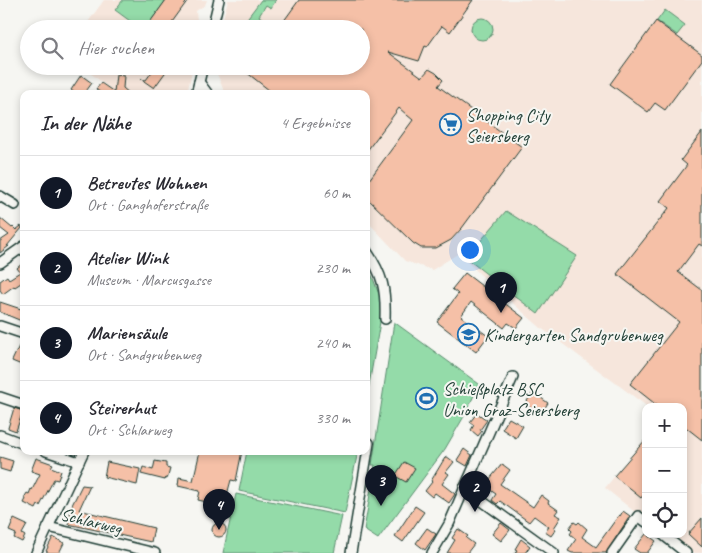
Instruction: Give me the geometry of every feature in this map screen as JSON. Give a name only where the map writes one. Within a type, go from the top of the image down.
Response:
[{"type":"street","points":[[214,20],[219,0]]},
{"type":"street","points":[[197,90],[201,75]]},
{"type":"street","points":[[199,82],[205,90]]},
{"type":"street","points":[[0,196],[15,205]]},
{"type":"street","points":[[0,263],[20,249]]},
{"type":"street","points":[[370,257],[385,289],[385,319]]},
{"type":"street","points":[[0,326],[20,333]]},
{"type":"street","points":[[432,553],[449,524],[513,377]]},
{"type":"street","points":[[0,397],[20,404]]},
{"type":"street","points":[[0,435],[20,442]]},
{"type":"street","points":[[58,455],[79,462]]},
{"type":"street","points":[[36,553],[82,455]]},
{"type":"street","points":[[351,553],[367,455]]},
{"type":"street","points":[[464,488],[554,553]]},
{"type":"street","points":[[612,553],[638,516],[642,519]]},
{"type":"street","name":"Schlarweg","points":[[48,527],[155,553]]},
{"type":"street","points":[[667,538],[686,553]]},
{"type":"shaded area","points":[[104,0],[123,0],[116,11],[128,20],[90,20]]},
{"type":"shaded area","points":[[166,0],[207,0],[205,5],[196,11],[197,20],[152,20]]},
{"type":"shaded area","points":[[228,0],[702,0],[702,553],[685,553],[667,538],[687,538],[687,403],[643,403],[541,328],[482,276],[463,258],[467,248],[432,270],[405,261],[370,224],[370,90],[223,90],[218,75],[370,75],[370,20],[222,20]]},
{"type":"shaded area","points":[[93,75],[191,75],[188,90],[112,90]]},
{"type":"shaded area","points":[[642,443],[642,518],[605,488]]},
{"type":"green space","points":[[123,0],[166,0],[152,20],[129,20],[115,10]]},
{"type":"green space","points":[[261,0],[276,0],[271,8],[266,5],[259,16],[262,20],[246,20]]},
{"type":"green space","points":[[665,10],[685,25],[677,35],[657,21]]},
{"type":"green space","points":[[482,18],[490,21],[493,29],[490,37],[482,40],[474,37],[471,29],[474,21]]},
{"type":"green space","points":[[506,211],[577,256],[538,314],[466,258]]},
{"type":"green space","points":[[370,271],[383,305],[370,379]]},
{"type":"green space","name":"Schießplatz BSC Union Graz-Seiersberg","points":[[394,322],[479,384],[466,413],[445,449],[378,539],[364,530],[375,465],[372,465]]},
{"type":"green space","points":[[246,455],[357,455],[345,513],[239,491]]},
{"type":"green space","points":[[236,494],[342,516],[334,553],[223,553]]},
{"type":"building","points":[[166,0],[188,0],[174,20],[152,20]]},
{"type":"building","name":"Shopping City Seiersberg","points":[[299,0],[473,0],[450,32],[442,26],[427,47],[425,46],[419,61],[388,52],[422,77],[429,69],[436,73],[443,80],[438,86],[522,147],[451,240],[436,248],[421,248],[413,243],[370,201],[370,179],[413,120],[399,108],[370,147],[370,90],[269,90],[250,75],[370,75],[370,20],[285,20]]},
{"type":"building","points":[[656,21],[702,55],[702,60],[665,110],[655,103],[648,112],[610,84]]},
{"type":"building","points":[[81,75],[92,83],[87,90],[71,90]]},
{"type":"building","points":[[116,75],[124,76],[123,88],[125,90],[114,90]]},
{"type":"building","points":[[150,75],[163,75],[154,88],[141,79],[146,80]]},
{"type":"building","points":[[101,83],[111,90],[97,90],[96,89]]},
{"type":"building","points":[[702,132],[702,246],[699,244],[678,272],[702,290],[702,440],[687,428],[687,403],[654,403],[630,384],[679,322],[617,274],[669,208],[660,201],[687,165],[681,160]]},
{"type":"building","points":[[0,218],[16,230],[20,227],[20,230],[7,246],[9,246],[0,253],[0,241],[9,235],[0,228]]},
{"type":"building","points":[[20,272],[20,284],[3,294],[0,290],[0,281],[7,276],[9,279]]},
{"type":"building","points":[[465,273],[524,318],[516,328],[508,323],[504,328],[471,302],[461,316],[488,336],[476,352],[437,322],[458,294],[452,289]]},
{"type":"building","points":[[0,302],[20,309],[20,320],[0,312]]},
{"type":"building","points":[[19,346],[20,346],[20,364],[12,361]]},
{"type":"building","points":[[533,392],[548,403],[540,415],[525,404]]},
{"type":"building","points":[[14,408],[20,410],[20,420],[16,431],[8,428]]},
{"type":"building","points":[[477,413],[487,420],[478,436],[471,430],[474,425],[470,422]]},
{"type":"building","points":[[509,418],[523,426],[516,438],[502,429]]},
{"type":"building","points":[[642,444],[641,498],[614,476]]},
{"type":"building","points":[[464,449],[472,455],[467,466],[457,460]]},
{"type":"building","points":[[199,455],[241,455],[236,481],[231,480],[224,506],[198,500],[200,491],[178,486],[179,478],[193,481]]},
{"type":"building","points":[[446,456],[454,462],[446,472],[449,474],[442,484],[455,494],[449,503],[435,493],[432,497],[425,491]]},
{"type":"building","points":[[0,457],[13,461],[10,472],[0,469]]},
{"type":"building","points":[[36,458],[53,464],[51,467],[61,471],[58,480],[54,479],[40,506],[38,505],[36,509],[24,503],[26,499],[24,498],[32,490],[40,474],[31,471]]},
{"type":"building","points":[[155,461],[166,463],[166,467],[170,468],[167,479],[141,474],[143,467],[153,470]]},
{"type":"building","points":[[107,462],[140,469],[137,485],[104,477]]},
{"type":"building","points":[[404,462],[415,468],[406,482],[395,476]]},
{"type":"building","points":[[502,464],[510,470],[500,484],[533,507],[541,495],[558,510],[555,514],[561,517],[551,536],[545,532],[549,527],[534,516],[529,522],[500,501],[497,504],[492,500],[496,494],[484,486]]},
{"type":"building","points":[[82,485],[90,486],[79,510],[154,528],[151,542],[68,524],[72,505]]},
{"type":"building","points":[[415,506],[424,512],[403,542],[395,536]]},
{"type":"building","points":[[623,511],[630,516],[606,553],[572,553],[568,551],[576,539],[570,534],[572,531],[569,528],[574,522],[577,524],[579,522],[587,529],[582,537],[596,547]]},
{"type":"building","points":[[702,518],[702,547],[688,534]]},
{"type":"building","points":[[14,519],[27,525],[22,534],[25,536],[22,542],[14,538],[16,534],[9,531]]},
{"type":"building","points":[[219,523],[224,525],[226,530],[224,535],[219,537],[214,535],[212,530],[214,525]]},
{"type":"building","points":[[501,523],[510,530],[501,541],[492,534]]},
{"type":"building","points":[[427,528],[436,534],[425,550],[416,543]]},
{"type":"building","points":[[458,529],[468,536],[466,538],[474,544],[467,553],[447,553],[455,540],[452,538]]},
{"type":"building","points":[[53,537],[64,543],[59,553],[49,553],[46,551]]},
{"type":"building","points":[[643,538],[652,538],[656,541],[647,553],[640,553],[634,549]]},
{"type":"building","points":[[521,539],[530,546],[525,553],[515,553],[517,550],[515,549]]},
{"type":"place","name":"Shopping City Seiersberg","points":[[450,125]]},
{"type":"place","name":"Betreutes Wohnen","points":[[501,313]]},
{"type":"place","name":"Kindergarten Sandgrubenweg","points":[[468,335]]},
{"type":"place","name":"Schießplatz BSC Union Graz-Seiersberg","points":[[427,399]]},
{"type":"place","name":"Mariensäule","points":[[381,506]]},
{"type":"place","name":"Atelier Wink","points":[[475,512]]},
{"type":"place","name":"Steirerhut","points":[[219,530]]}]
